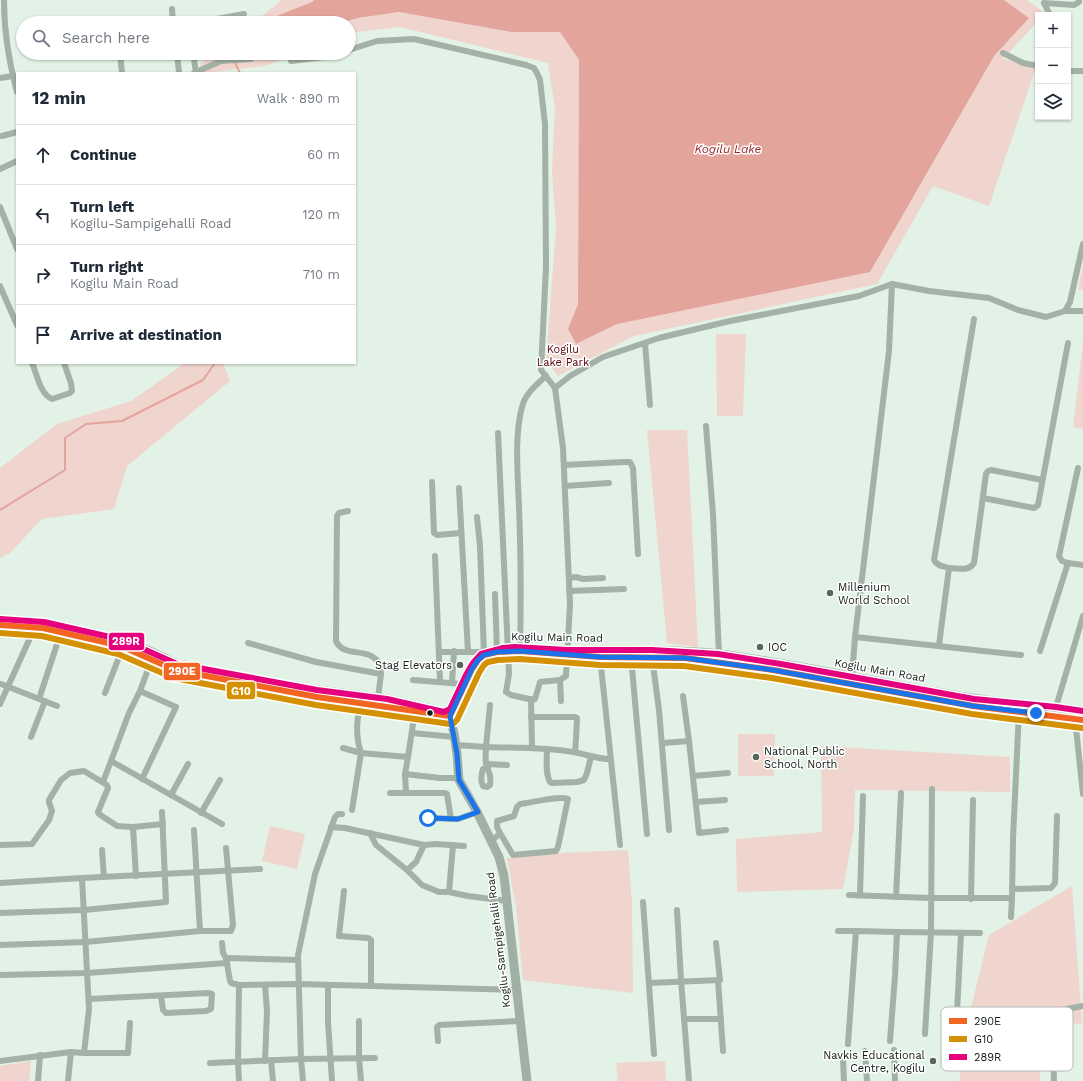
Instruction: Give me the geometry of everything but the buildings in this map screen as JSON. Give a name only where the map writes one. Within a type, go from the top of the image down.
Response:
[{"type":"main road","points":[[0,619],[44,622],[123,640],[175,670],[360,703],[396,704],[449,713]]},
{"type":"main road","points":[[0,625],[35,627],[61,632],[123,647],[177,664],[318,690],[378,698],[415,712],[449,713]]},
{"type":"main road","name":"Kogilu Main Road","points":[[483,654],[508,649],[520,649],[567,652],[600,657],[719,659],[781,664],[1079,719]]},
{"type":"main road","name":"Kogilu Main Road","points":[[567,652],[652,650],[719,659],[973,706],[1019,708],[1056,707],[1083,711]]},
{"type":"main road","points":[[449,713],[473,663],[483,654]]},
{"type":"main road","points":[[449,713],[472,669],[483,654]]},
{"type":"main road","name":"Kogilu-Sampigehalli Road","points":[[449,713],[455,741],[459,780],[478,812],[492,841],[499,857],[504,876],[527,1081]]},
{"type":"street","points":[[4,0],[2,30],[16,88]]},
{"type":"street","points":[[1042,1],[1074,5],[1079,0]]},
{"type":"street","points":[[1042,1],[1048,12]]},
{"type":"street","points":[[172,9],[173,16]]},
{"type":"street","points":[[233,16],[244,14]]},
{"type":"street","points":[[356,48],[377,41],[414,39],[526,65],[534,68],[540,80],[545,124],[546,267],[541,370],[555,388],[563,448],[570,604],[566,676],[560,680],[540,682],[535,699],[511,695],[506,692],[509,674],[498,433]]},
{"type":"street","points":[[1003,54],[1023,63],[1035,65]]},
{"type":"street","points":[[121,60],[122,72]]},
{"type":"street","points":[[178,60],[179,72]]},
{"type":"street","points":[[194,60],[195,72],[221,61],[234,60]]},
{"type":"street","points":[[290,61],[298,60]]},
{"type":"street","points":[[1071,71],[1083,71]]},
{"type":"street","points":[[0,78],[13,76]]},
{"type":"street","points":[[2,136],[16,132]]},
{"type":"street","points":[[0,169],[16,161]]},
{"type":"street","points":[[0,207],[16,247]]},
{"type":"street","points":[[1065,310],[1070,302],[1083,244]]},
{"type":"street","points":[[555,388],[570,376],[603,357],[644,342],[730,321],[859,296],[892,284],[929,291],[989,298],[1018,310],[1046,317],[1065,310],[1083,312]]},
{"type":"street","points":[[852,677],[855,636],[889,351],[892,284]]},
{"type":"street","points":[[0,286],[16,323]]},
{"type":"street","points":[[974,319],[934,560],[936,563],[949,568],[967,569],[973,566],[986,474],[988,471],[991,470],[1042,480]]},
{"type":"street","points":[[644,342],[650,405]]},
{"type":"street","points":[[983,498],[1034,508],[1038,505],[1068,343]]},
{"type":"street","points":[[32,364],[44,391],[47,396],[52,399],[72,391],[64,364]]},
{"type":"street","points":[[520,649],[521,597],[518,464],[519,418],[526,396],[546,376]]},
{"type":"street","points":[[706,426],[713,514],[719,659]]},
{"type":"street","points":[[564,465],[624,462],[632,463],[634,468],[638,554]]},
{"type":"street","points":[[1078,468],[1058,556],[1062,561],[1083,565]]},
{"type":"street","points":[[432,482],[434,533],[437,535],[461,533]]},
{"type":"street","points":[[565,486],[609,483]]},
{"type":"street","points":[[459,488],[468,652]]},
{"type":"street","points":[[348,511],[339,513],[337,516],[336,641],[338,646],[343,650],[368,655],[375,658],[381,674],[378,698]]},
{"type":"street","points":[[440,652],[480,652],[483,654],[480,546],[477,517]]},
{"type":"street","points":[[435,556],[440,682]]},
{"type":"street","points":[[1040,651],[1068,563]]},
{"type":"street","points":[[939,646],[949,568]]},
{"type":"street","points":[[569,578],[603,578]]},
{"type":"street","points":[[569,592],[624,588]]},
{"type":"street","points":[[495,594],[497,651]]},
{"type":"street","points":[[1056,707],[1083,616]]},
{"type":"street","points":[[0,704],[35,627]]},
{"type":"street","points":[[31,737],[61,632]]},
{"type":"street","points":[[855,636],[1021,655]]},
{"type":"street","points":[[248,643],[316,662],[381,674]]},
{"type":"street","points":[[105,693],[123,647]]},
{"type":"street","points":[[452,683],[454,651]]},
{"type":"street","points":[[103,782],[129,713],[140,691],[153,656]]},
{"type":"street","points":[[600,657],[620,845]]},
{"type":"street","points":[[631,657],[647,834]]},
{"type":"street","points":[[652,657],[663,743],[669,830]]},
{"type":"street","points":[[413,680],[462,684]]},
{"type":"street","points":[[560,680],[561,701]]},
{"type":"street","points":[[1,684],[57,706]]},
{"type":"street","points":[[140,691],[176,707],[142,779]]},
{"type":"street","points":[[683,696],[699,832],[726,830]]},
{"type":"street","points":[[531,699],[532,748]]},
{"type":"street","points":[[352,810],[360,753],[356,730],[360,703]]},
{"type":"street","points":[[490,705],[486,746],[487,766],[507,765]]},
{"type":"street","points":[[1011,917],[1019,708]]},
{"type":"street","points":[[406,792],[405,774],[415,712]]},
{"type":"street","points":[[531,717],[570,716],[577,718],[575,752]]},
{"type":"street","points":[[1079,719],[1083,794]]},
{"type":"street","points":[[412,733],[486,746],[547,749],[575,752],[600,759],[610,759]]},
{"type":"street","points":[[663,743],[689,741]]},
{"type":"street","points":[[343,748],[360,753],[408,757]]},
{"type":"street","points":[[547,749],[547,774],[548,779],[552,783],[577,782],[584,780],[591,756]]},
{"type":"street","points":[[111,761],[222,824]]},
{"type":"street","points":[[171,795],[188,764]]},
{"type":"street","points":[[0,845],[32,844],[49,820],[52,811],[52,806],[49,804],[49,800],[61,780],[70,772],[84,771],[107,785],[108,788],[99,808],[99,814],[117,826],[132,827],[162,824]]},
{"type":"street","points":[[693,776],[728,773]]},
{"type":"street","points":[[405,774],[440,778],[459,778]]},
{"type":"street","points":[[201,813],[220,780]]},
{"type":"street","points":[[925,1034],[931,932],[932,789]]},
{"type":"street","points":[[390,793],[406,792],[447,794],[452,819]]},
{"type":"street","points":[[896,897],[901,793]]},
{"type":"street","points":[[860,896],[863,796]]},
{"type":"street","points":[[558,798],[568,799],[556,851],[513,855],[500,833],[497,827],[497,821],[514,816],[517,807],[520,804],[558,798]]},
{"type":"street","points":[[696,802],[725,800]]},
{"type":"street","points":[[971,898],[973,800]]},
{"type":"street","points":[[0,913],[84,910],[166,902],[162,812]]},
{"type":"street","points":[[428,818],[452,819],[466,817],[478,812]]},
{"type":"street","points":[[302,1081],[298,960],[315,874],[334,817],[338,814],[342,814]]},
{"type":"street","points":[[1012,889],[1051,888],[1054,886],[1057,816]]},
{"type":"street","points":[[132,827],[136,876]]},
{"type":"street","points":[[331,827],[345,828],[424,845],[436,844],[464,846]]},
{"type":"street","points":[[194,830],[200,931]]},
{"type":"street","points":[[370,833],[376,845],[407,870],[422,885],[439,892],[449,892],[507,901]]},
{"type":"street","points":[[492,841],[500,833]]},
{"type":"street","points":[[407,870],[416,862],[424,845]]},
{"type":"street","points":[[449,892],[453,845]]},
{"type":"street","points":[[0,945],[86,942],[200,931],[231,931],[233,925],[226,848]]},
{"type":"street","points":[[102,850],[104,877]]},
{"type":"street","points":[[0,883],[260,869]]},
{"type":"street","points":[[82,878],[89,1000],[84,1053]]},
{"type":"street","points":[[344,891],[339,936],[368,938],[371,940],[371,986]]},
{"type":"street","points":[[849,895],[931,898],[1012,898]]},
{"type":"street","points":[[643,902],[654,1054]]},
{"type":"street","points":[[677,910],[689,1081]]},
{"type":"street","points":[[838,931],[980,933]]},
{"type":"street","points":[[848,1044],[856,931]]},
{"type":"street","points":[[890,1041],[896,976],[897,932]]},
{"type":"street","points":[[957,1007],[960,933]]},
{"type":"street","points":[[222,943],[223,953],[231,983],[239,985],[298,984],[517,990]]},
{"type":"street","points":[[716,943],[720,980],[718,980],[723,1051]]},
{"type":"street","points":[[0,975],[87,973],[226,960],[298,960]]},
{"type":"street","points":[[649,983],[681,980],[718,980]]},
{"type":"street","points":[[265,984],[268,1060],[273,1081]]},
{"type":"street","points":[[239,985],[239,1081]]},
{"type":"street","points":[[328,985],[332,1081]]},
{"type":"street","points":[[89,1000],[208,993],[212,994],[211,1009],[206,1011],[166,1013],[163,1010],[161,996]]},
{"type":"street","points":[[1073,1008],[1083,1006]]},
{"type":"street","points":[[684,1019],[721,1019]]},
{"type":"street","points":[[359,1021],[359,1058],[361,1081]]},
{"type":"street","points":[[438,1041],[437,1027],[439,1025],[520,1021]]},
{"type":"street","points":[[0,1060],[71,1052],[128,1053],[130,1022]]},
{"type":"street","points":[[894,1050],[895,1081]]},
{"type":"street","points":[[865,1051],[867,1081]]},
{"type":"street","points":[[68,1081],[71,1052]]},
{"type":"street","points":[[38,1081],[40,1055]]},
{"type":"street","points":[[210,1063],[268,1060],[375,1058]]},
{"type":"street","points":[[843,1060],[844,1081]]},
{"type":"street","points":[[1054,1071],[1054,1081]]},
{"type":"green space","points":[[282,0],[314,0],[278,16],[262,16]]},
{"type":"green space","name":"Kogilu Lake Park","points":[[1004,0],[1027,0],[1044,12],[1035,12],[1035,24],[1003,59],[1035,67],[1035,70],[989,206],[933,186],[877,284],[634,336],[558,376],[546,360],[556,227],[552,170],[555,109],[548,63],[400,27],[356,32],[356,19],[399,12],[511,32],[560,32],[579,60],[578,304],[568,329],[576,344],[617,324],[994,56],[1029,18]]},
{"type":"green space","points":[[205,60],[281,60],[265,66],[211,72],[202,72],[200,64]]},
{"type":"green space","points":[[1083,265],[1083,290],[1078,289]]},
{"type":"green space","points":[[716,334],[746,334],[743,416],[717,416]]},
{"type":"green space","points":[[1083,343],[1083,429],[1073,427]]},
{"type":"green space","points":[[184,364],[223,364],[230,381],[127,466],[114,509],[42,519],[10,553],[0,558],[0,468],[57,424],[131,401]]},
{"type":"green space","points":[[647,430],[687,430],[698,647],[667,643]]},
{"type":"green space","points":[[738,734],[775,734],[774,776],[738,776]]},
{"type":"green space","points":[[821,746],[1010,757],[1010,792],[855,790],[854,829],[843,889],[737,892],[736,839],[822,832]]},
{"type":"green space","points":[[270,826],[305,834],[297,869],[262,861]]},
{"type":"green space","points":[[628,850],[632,903],[633,993],[523,980],[516,907],[507,858],[559,853]]},
{"type":"green space","points":[[1072,886],[1082,1023],[1073,1024],[1073,1007],[971,1007],[989,935]]},
{"type":"green space","points":[[31,1061],[29,1081],[0,1081],[0,1066]]},
{"type":"green space","points":[[665,1061],[666,1081],[618,1081],[616,1063]]},
{"type":"green space","points":[[960,1071],[1040,1071],[1040,1081],[960,1081]]},
{"type":"water","name":"Kogilu Lake","points":[[314,0],[1004,0],[1029,18],[994,56],[870,272],[617,324],[576,344],[568,329],[578,304],[579,60],[560,32],[511,32],[399,12],[356,19],[356,16],[278,16]]},
{"type":"waterway","points":[[234,61],[240,72]]},
{"type":"waterway","points":[[0,510],[65,470],[65,438],[86,424],[122,421],[203,380],[214,364]]},
{"type":"transit line","name":"289R","points":[[0,619],[44,622],[123,640],[177,664],[317,690],[387,699],[444,712],[450,709],[466,675],[473,663],[481,654],[503,648],[515,647],[567,650],[652,650],[718,654],[974,699],[1083,711]]},
{"type":"transit line","name":"290E","points":[[0,625],[43,628],[121,646],[175,670],[317,697],[450,716],[472,669],[478,660],[484,655],[497,652],[520,651],[600,657],[685,658],[773,670],[973,706],[1083,720]]},
{"type":"transit line","name":"G10","points":[[0,633],[42,636],[118,654],[174,678],[316,705],[450,724],[457,720],[484,665],[488,662],[498,660],[520,659],[600,665],[684,666],[772,678],[972,714],[1082,728]]},
{"type":"place","name":"Millenium World School","points":[[830,593]]},
{"type":"place","name":"IOC","points":[[760,647]]},
{"type":"place","name":"Stag Elevators","points":[[460,665]]},
{"type":"place","name":"National Public School, North","points":[[756,757]]},
{"type":"place","name":"Navkis Educational Centre, Kogilu","points":[[933,1061]]},
{"type":"route","points":[[428,818],[458,819],[478,812],[459,780],[457,754],[450,716],[472,669],[478,660],[484,655],[497,652],[520,651],[600,657],[685,658],[773,670],[855,686],[973,706],[1036,713]]}]
